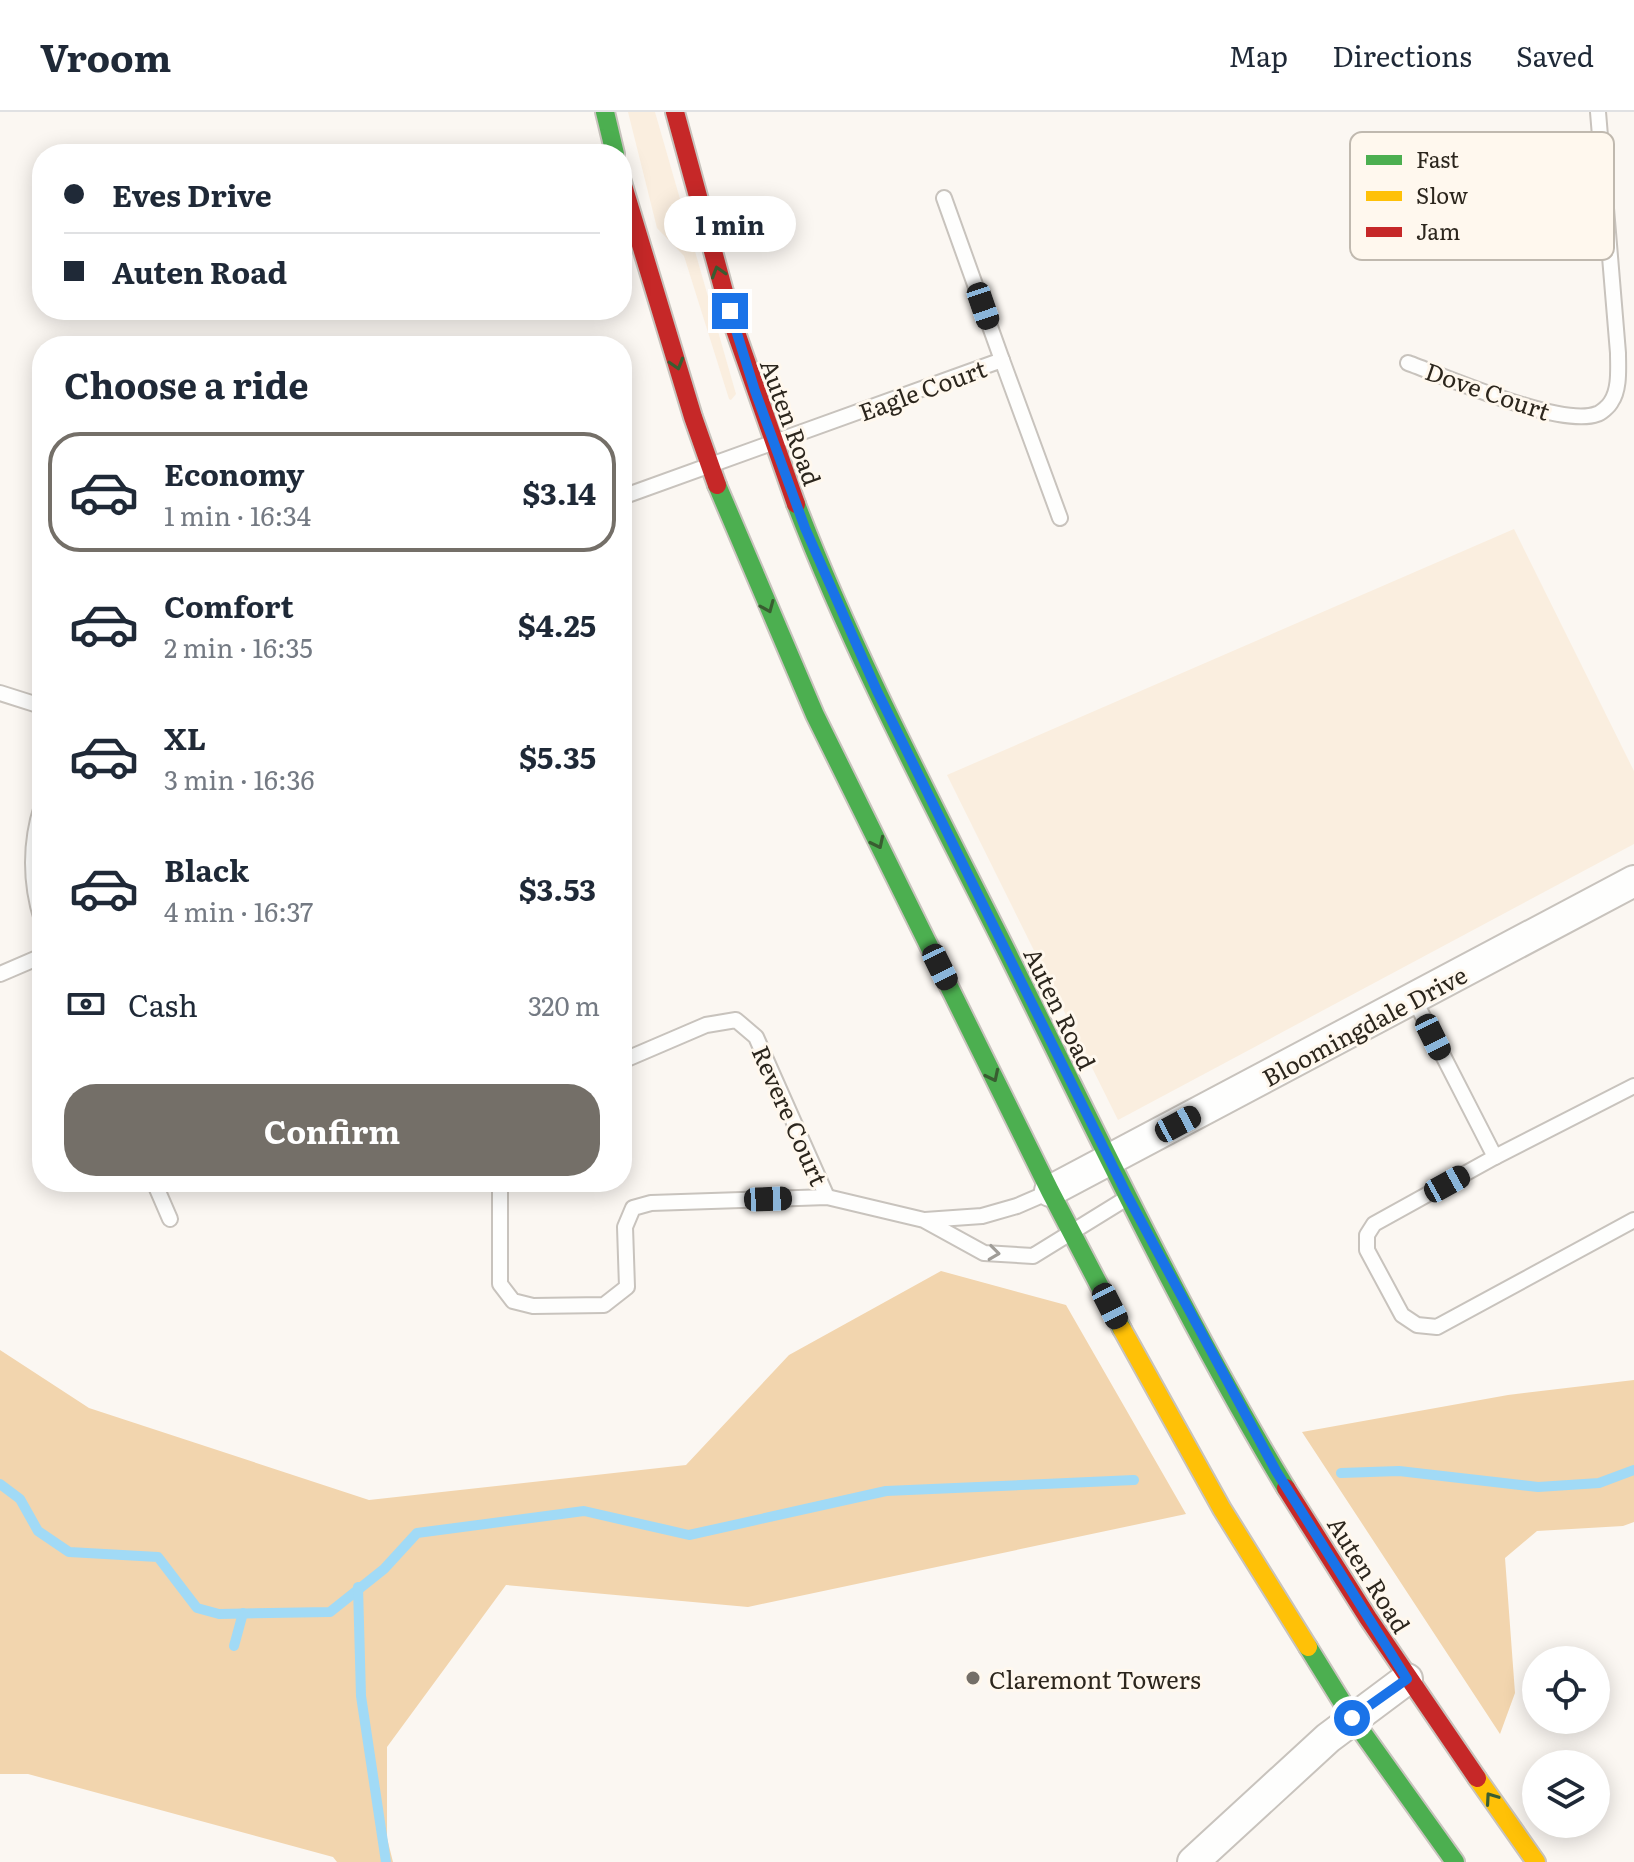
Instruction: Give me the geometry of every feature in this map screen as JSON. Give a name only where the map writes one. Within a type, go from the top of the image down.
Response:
[{"type":"street","points":[[605,112],[613,144]]},
{"type":"street","name":"Auten Road","points":[[675,112],[713,257],[755,391],[805,528],[877,691],[1128,1197],[1276,1471],[1407,1679],[1536,1862]]},
{"type":"street","points":[[632,221],[727,511],[815,715],[1050,1191],[1144,1372],[1222,1509],[1352,1718],[1455,1862]]},
{"type":"street","name":"Bloomingdale Drive","points":[[1050,1191],[1634,881]]},
{"type":"street","points":[[1193,1862],[1352,1718],[1407,1679]]},
{"type":"lane","name":"Dove Court","points":[[1598,112],[1600,132]]},
{"type":"lane","points":[[944,198],[1002,360]]},
{"type":"lane","name":"Dove Court","points":[[1408,363],[1544,412],[1575,417],[1599,414],[1612,401],[1617,383],[1618,353],[1610,260]]},
{"type":"lane","name":"Eagle Court","points":[[632,493],[1002,360],[1060,518]]},
{"type":"lane","points":[[0,693],[32,702]]},
{"type":"lane","points":[[0,974],[32,960]]},
{"type":"lane","points":[[1414,999],[1495,1157]]},
{"type":"lane","name":"Revere Court","points":[[632,1057],[706,1025],[736,1020],[756,1037],[827,1197]]},
{"type":"lane","points":[[1634,1086],[1495,1157],[1374,1224],[1367,1235],[1367,1250],[1402,1315],[1417,1325],[1437,1327],[1634,1220]]},
{"type":"lane","name":"Revere Court","points":[[924,1220],[982,1216],[1017,1206],[1050,1191]]},
{"type":"lane","points":[[158,1192],[170,1219]]},
{"type":"lane","name":"Revere Court","points":[[500,1192],[500,1284],[513,1301],[533,1306],[604,1305],[627,1287],[625,1227],[633,1208],[651,1203],[827,1197],[924,1220],[984,1253],[1033,1256],[1128,1197]]},
{"type":"shaded area","points":[[628,112],[655,112],[736,394],[731,400],[684,256],[657,228]]},
{"type":"shaded area","points":[[1514,529],[1634,771],[1634,844],[1118,1120],[947,775]]},
{"type":"shaded area","points":[[941,1271],[1066,1305],[1186,1514],[748,1607],[506,1585],[387,1747],[387,1838],[393,1862],[337,1862],[333,1857],[28,1774],[0,1774],[0,1350],[89,1408],[369,1500],[686,1465],[789,1355]]},
{"type":"shaded area","points":[[1634,1380],[1634,1522],[1623,1526],[1537,1531],[1505,1558],[1515,1693],[1500,1734],[1302,1432],[1508,1395]]},
{"type":"waterway","points":[[1341,1473],[1399,1471],[1538,1487],[1599,1483],[1634,1470]]},
{"type":"waterway","points":[[0,1484],[20,1499],[38,1531],[69,1552],[158,1557],[197,1608],[219,1614],[330,1612],[384,1569],[417,1533],[584,1511],[689,1535],[886,1491],[1134,1480]]},
{"type":"waterway","points":[[358,1587],[361,1696],[386,1862]]},
{"type":"waterway","points":[[234,1646],[243,1613]]},
{"type":"traffic: fast","points":[[605,112],[613,144]]},
{"type":"traffic: fast","points":[[717,485],[815,715],[1050,1191],[1122,1329]]},
{"type":"traffic: fast","points":[[796,504],[843,618],[923,786],[1175,1290],[1286,1488]]},
{"type":"traffic: fast","points":[[1308,1647],[1352,1718],[1455,1862]]},
{"type":"traffic: slow","points":[[1122,1329],[1222,1509],[1308,1647]]},
{"type":"traffic: slow","points":[[1477,1778],[1536,1862]]},
{"type":"traffic: jam","points":[[675,112],[732,321],[796,504]]},
{"type":"traffic: jam","points":[[632,215],[693,417],[717,485]]},
{"type":"traffic: jam","points":[[1286,1488],[1368,1618],[1477,1778]]},
{"type":"place","name":"Claremont Towers","points":[[973,1678]]},
{"type":"route","points":[[730,311],[755,391],[805,528],[877,691],[1128,1197],[1200,1334],[1276,1471],[1407,1679],[1352,1718]]}]
